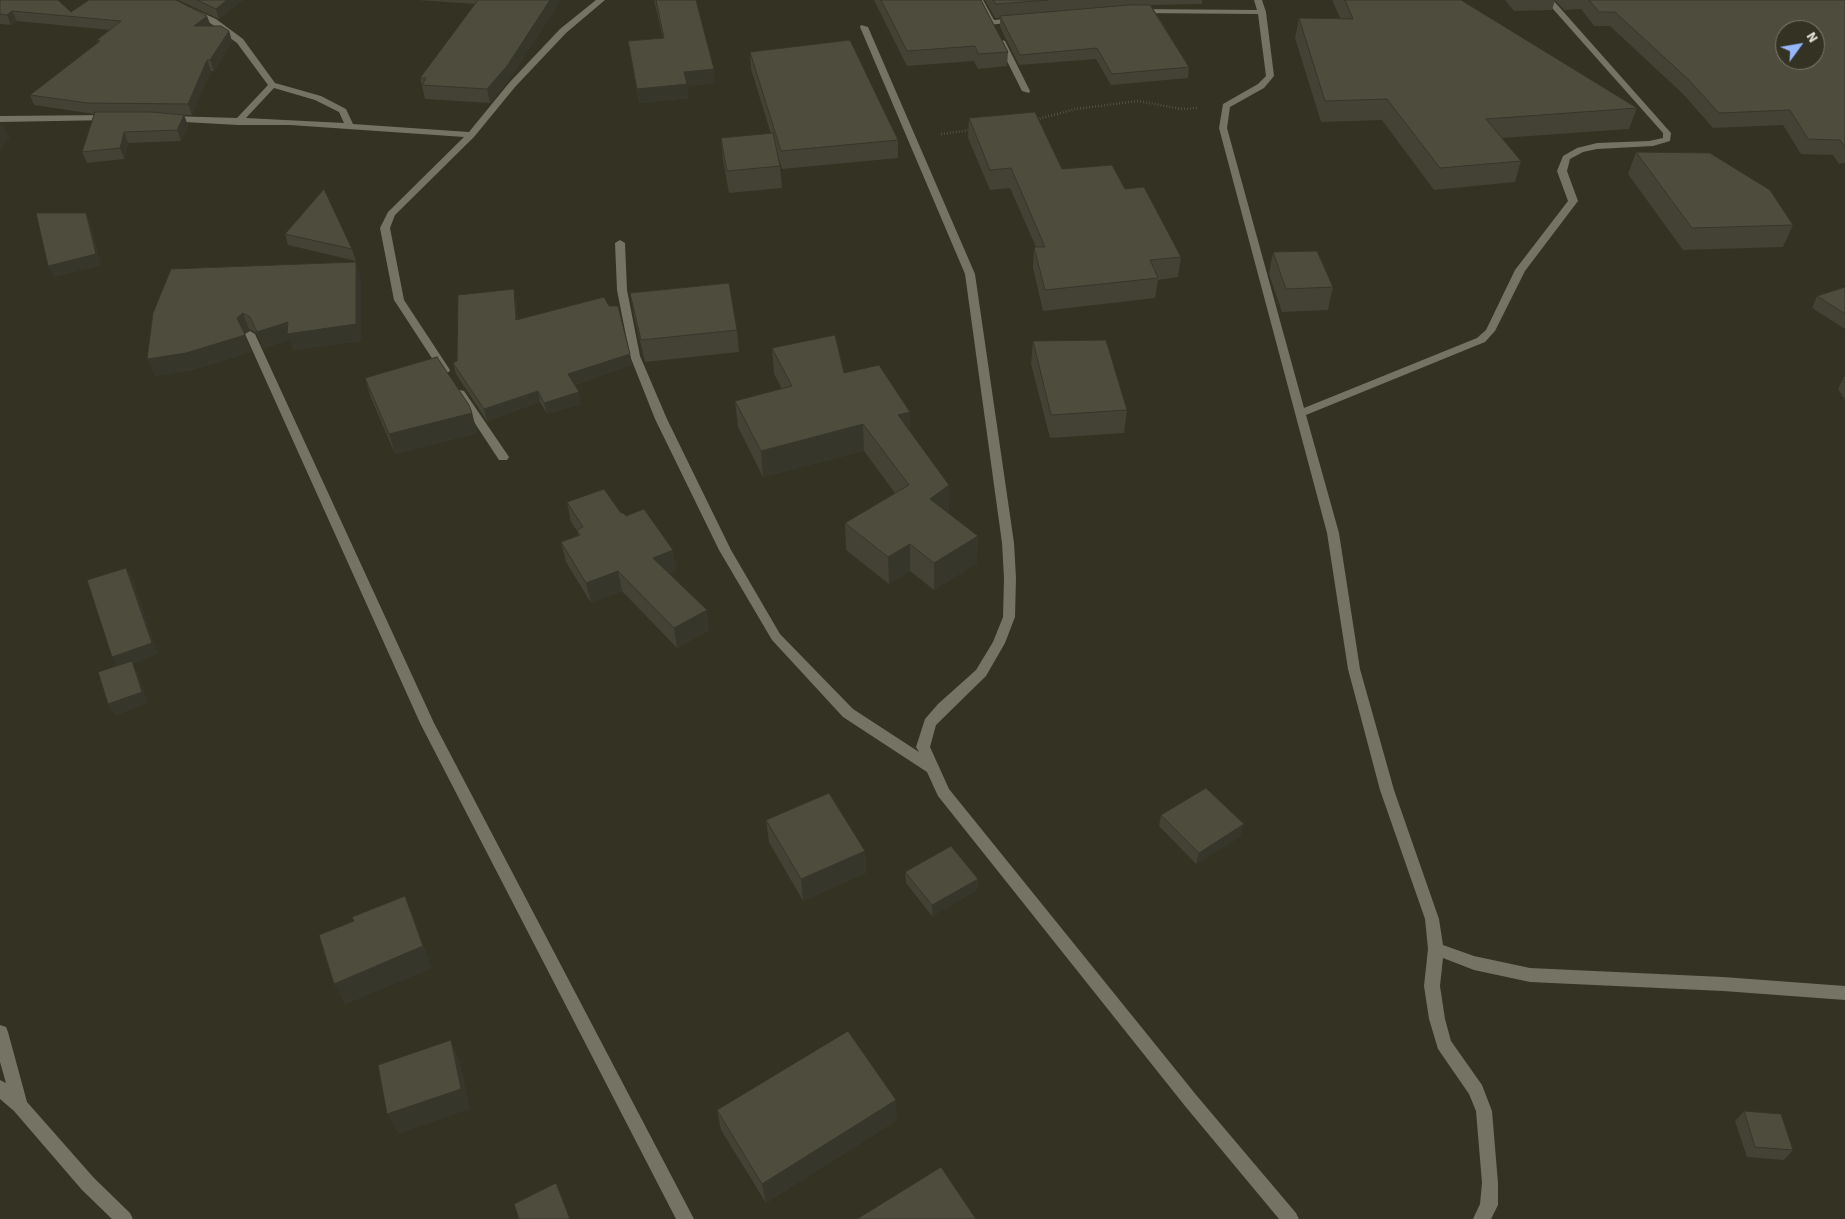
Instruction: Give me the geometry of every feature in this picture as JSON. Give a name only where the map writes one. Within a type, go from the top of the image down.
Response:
[{"type":"street","points":[[168,0],[213,21],[240,41],[272,85],[318,98],[343,111],[349,126]]},
{"type":"street","points":[[503,457],[452,382],[400,300],[385,228],[391,214],[471,135],[512,85],[556,38],[601,0]]},
{"type":"street","points":[[979,0],[1026,91]]},
{"type":"street","points":[[1300,413],[1481,340],[1490,330],[1520,270],[1573,201],[1562,171],[1566,158],[1580,150],[1597,146],[1650,144],[1667,139],[1667,134],[1549,0]]},
{"type":"street","points":[[1128,10],[1260,6],[1270,76],[1261,86],[1226,106],[1223,128],[1332,532],[1354,669],[1388,790],[1432,919],[1436,949],[1432,986],[1444,1044],[1476,1090],[1484,1111],[1490,1182],[1489,1205],[1482,1219]]},
{"type":"street","points":[[992,23],[1026,19]]},
{"type":"street","points":[[864,27],[913,137],[970,274],[1008,543],[1010,578],[1009,617],[999,643],[981,673],[943,708],[930,723],[924,747],[943,792],[949,800],[1191,1101],[1290,1219]]},
{"type":"street","points":[[238,122],[272,85]]},
{"type":"street","points":[[0,119],[118,118]]},
{"type":"street","points":[[164,119],[290,122],[471,135]]},
{"type":"street","points":[[620,243],[622,290],[635,356],[661,419],[725,550],[776,637],[848,713],[932,768]]},
{"type":"street","points":[[250,334],[427,723],[685,1219]]},
{"type":"street","points":[[1436,949],[1474,963],[1530,975],[1723,984],[1845,993]]},
{"type":"street","points":[[0,1032],[20,1106]]},
{"type":"street","points":[[0,1088],[20,1106],[88,1184],[124,1219]]},
{"type":"path","points":[[1028,122],[1076,108],[1138,101],[1182,109],[1226,106]]},
{"type":"path","points":[[913,137],[980,129]]},
{"type":"building","points":[[0,0],[58,0],[71,12],[89,0],[176,0],[207,16],[194,26],[221,26],[229,31],[210,60],[207,60],[188,104],[88,103],[30,95],[100,41],[97,40],[121,21],[12,11],[7,15],[0,14]]},
{"type":"building","points":[[197,0],[227,0],[216,9]]},
{"type":"building","points":[[478,0],[550,0],[507,66],[487,89],[422,85],[426,78],[420,78]]},
{"type":"building","points":[[656,0],[696,0],[714,69],[684,72],[687,84],[637,89],[628,41],[664,38]]},
{"type":"building","points":[[881,0],[981,0],[1008,52],[978,54],[975,46],[907,51]]},
{"type":"building","points":[[993,0],[1048,0],[996,4]]},
{"type":"building","points":[[1345,0],[1461,0],[1637,108],[1486,119],[1521,161],[1440,168],[1387,99],[1325,101],[1299,18],[1353,19]]},
{"type":"building","points":[[1589,0],[1845,0],[1845,147],[1840,140],[1808,139],[1790,110],[1719,113],[1689,80],[1615,12],[1599,12]]},
{"type":"building","points":[[1129,5],[1150,5],[1189,67],[1112,74],[1097,48],[1020,55],[1000,16]]},
{"type":"building","points":[[850,40],[898,140],[781,151],[750,52]]},
{"type":"building","points":[[95,112],[150,112],[184,115],[177,130],[124,132],[120,148],[82,152]]},
{"type":"building","points":[[1035,112],[1062,169],[1112,165],[1125,189],[1144,187],[1181,257],[1150,260],[1158,278],[1045,290],[1034,247],[1045,247],[1011,168],[990,170],[969,118]]},
{"type":"building","points":[[773,133],[780,166],[727,171],[721,138]]},
{"type":"building","points":[[1636,152],[1710,153],[1770,190],[1793,225],[1692,228]]},
{"type":"building","points":[[324,189],[352,249],[285,234]]},
{"type":"building","points":[[36,213],[86,213],[96,254],[48,266]]},
{"type":"building","points":[[1317,251],[1333,287],[1286,289],[1273,252]]},
{"type":"building","points":[[356,262],[356,324],[287,334],[288,322],[257,332],[250,317],[243,313],[237,318],[245,335],[186,353],[147,359],[153,313],[171,269]]},
{"type":"building","points":[[729,283],[737,330],[641,340],[630,293]]},
{"type":"building","points":[[1845,287],[1845,314],[1817,296]]},
{"type":"building","points":[[514,289],[516,320],[604,297],[609,306],[618,306],[630,354],[568,374],[579,392],[544,403],[538,391],[484,409],[453,363],[457,361],[458,295]]},
{"type":"building","points":[[835,335],[844,373],[879,365],[910,412],[898,415],[949,485],[930,499],[978,536],[934,563],[910,544],[888,557],[845,523],[909,485],[863,424],[761,451],[735,401],[792,386],[772,348]]},
{"type":"building","points":[[1106,340],[1127,410],[1051,415],[1033,341]]},
{"type":"building","points":[[437,357],[469,405],[472,413],[389,434],[365,378]]},
{"type":"building","points":[[604,489],[621,513],[626,516],[644,509],[673,550],[653,558],[707,610],[674,628],[618,571],[586,583],[561,542],[580,535],[577,530],[583,527],[567,502]]},
{"type":"building","points":[[126,568],[152,643],[112,657],[87,580]]},
{"type":"building","points":[[132,661],[142,692],[108,704],[98,672]]},
{"type":"building","points":[[1206,788],[1244,824],[1199,853],[1161,815]]},
{"type":"building","points":[[829,793],[865,851],[801,879],[766,820]]},
{"type":"building","points":[[951,846],[978,879],[932,905],[905,872]]},
{"type":"building","points":[[405,896],[423,946],[334,984],[319,935],[354,921],[352,917]]},
{"type":"building","points":[[848,1031],[896,1100],[762,1184],[717,1110]]},
{"type":"building","points":[[451,1040],[461,1089],[387,1114],[378,1065]]},
{"type":"building","points":[[1744,1111],[1781,1114],[1793,1150],[1755,1147]]},
{"type":"building","points":[[941,1167],[976,1219],[857,1219]]},
{"type":"building","points":[[556,1183],[570,1219],[519,1219],[514,1204]]}]
